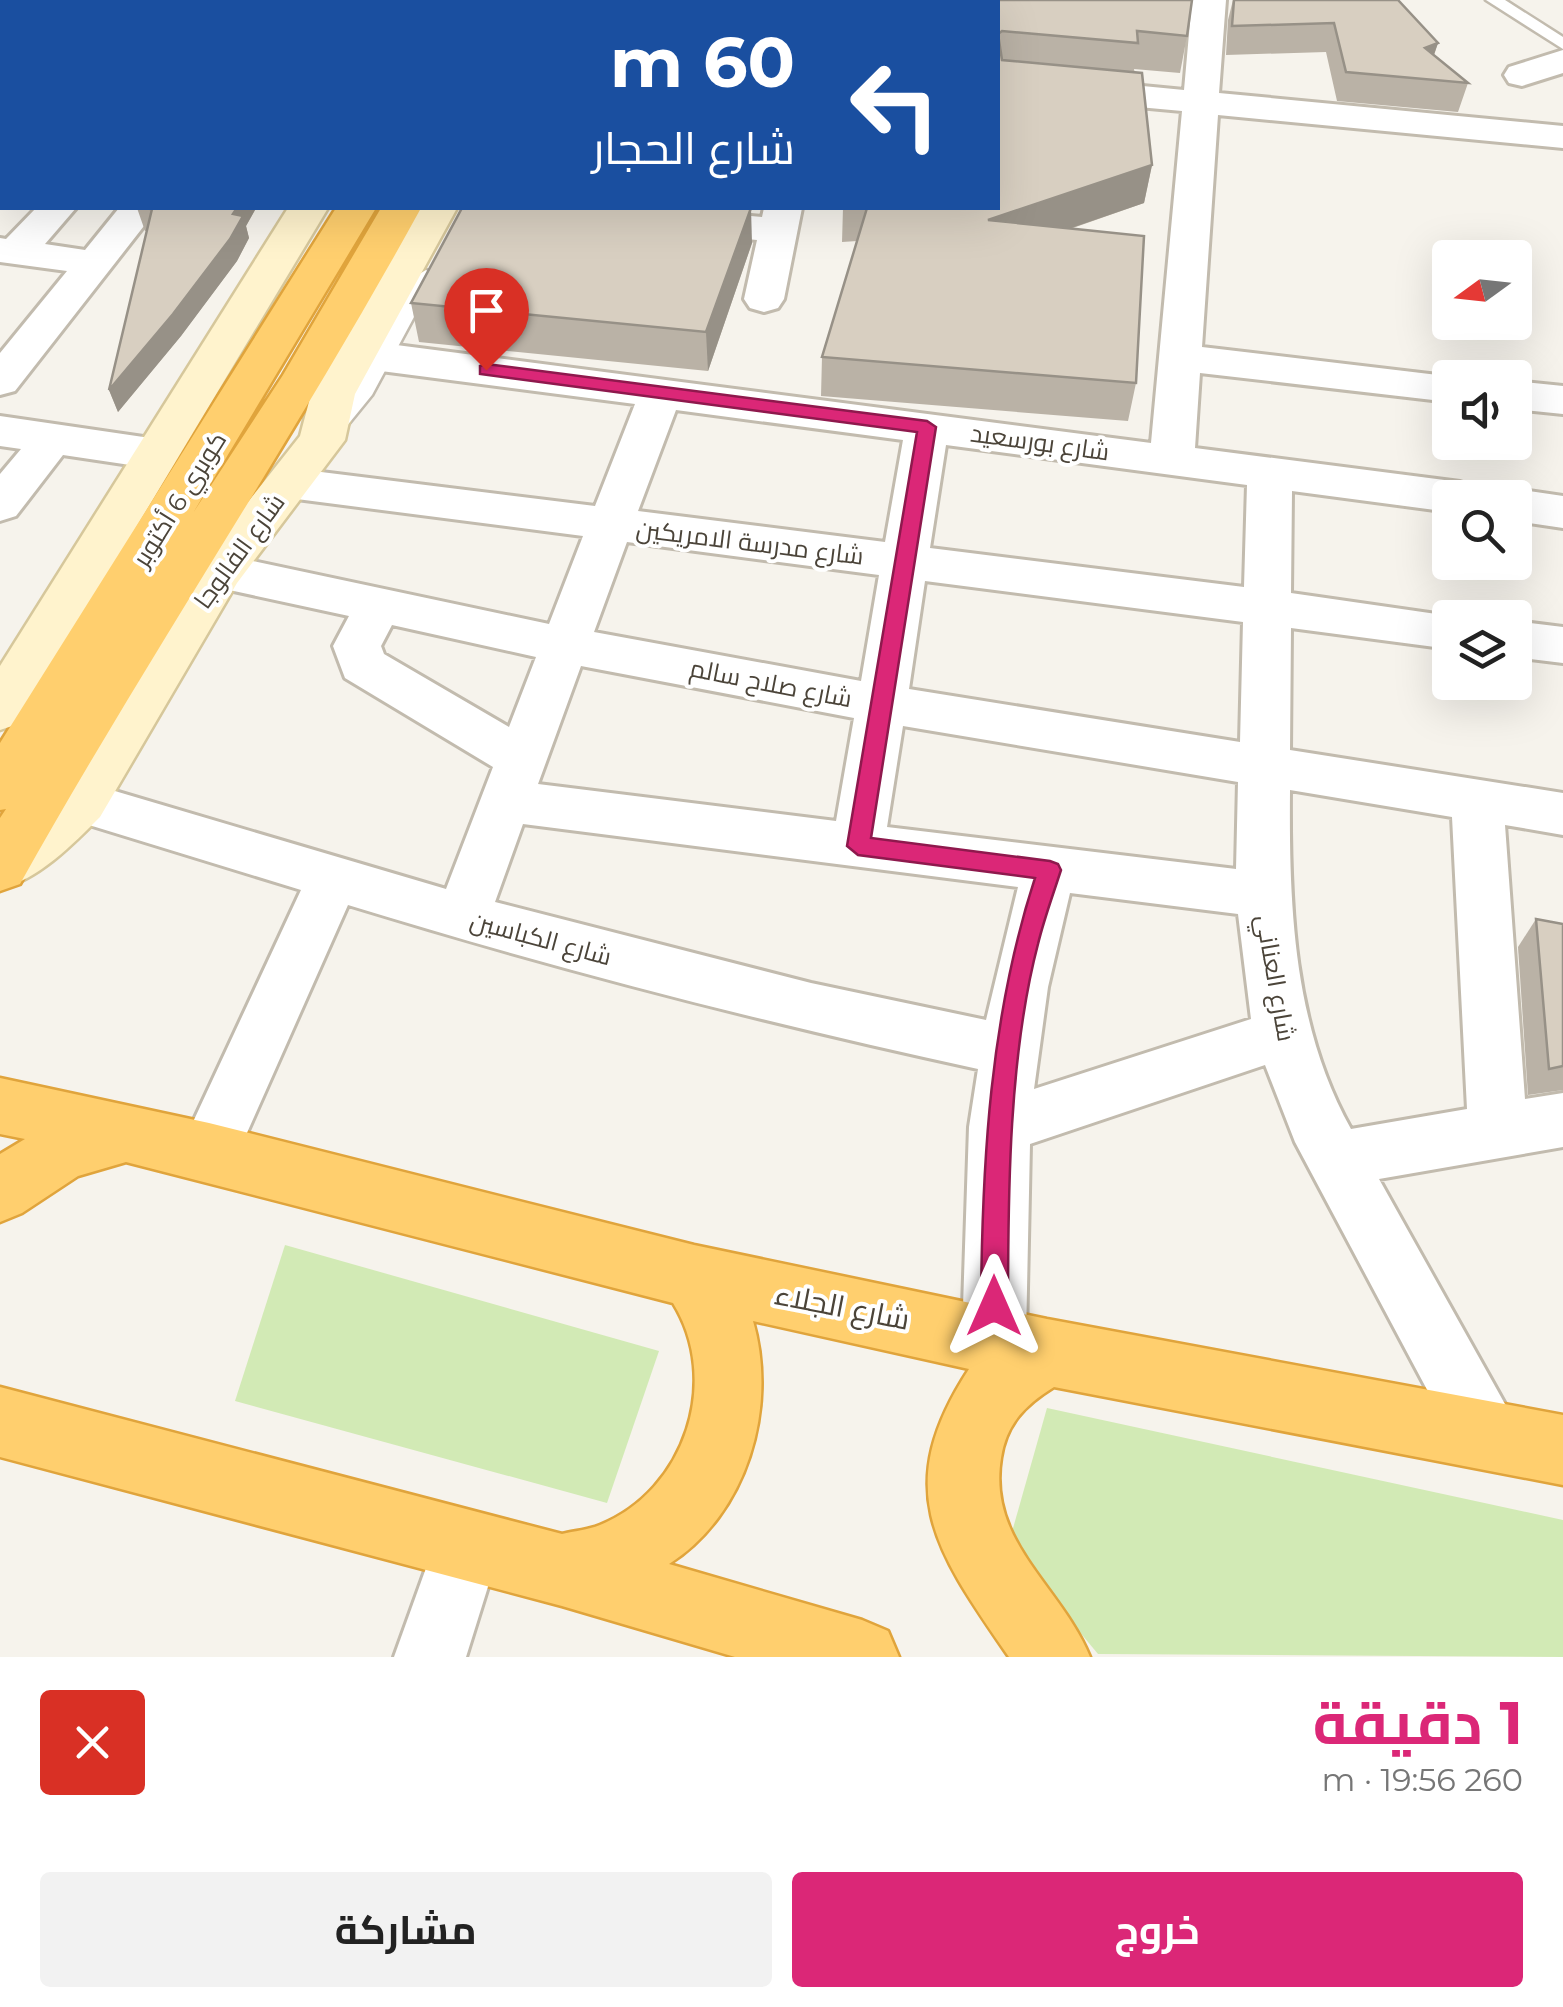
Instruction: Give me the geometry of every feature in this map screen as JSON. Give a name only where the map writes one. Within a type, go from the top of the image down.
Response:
[{"type":"highway","name":"كوبري 6 أكتوبر","points":[[92,677],[355,210]]},
{"type":"highway","name":"كوبري 6 أكتوبر","points":[[0,789],[92,677],[286,410],[400,210]]},
{"type":"highway","points":[[1,867],[43,790],[92,677]]},
{"type":"highway","name":"شارع الجلاء","points":[[0,1106],[209,1152],[694,1278],[1563,1450]]},
{"type":"highway","points":[[0,1192],[20,1173],[73,1146],[128,1135]]},
{"type":"highway","points":[[562,1570],[618,1555],[667,1524],[706,1478],[727,1426],[732,1372],[720,1321],[694,1278]]},
{"type":"highway","points":[[1021,1345],[971,1428],[962,1486],[976,1548],[1053,1657]]},
{"type":"highway","points":[[0,1422],[562,1570],[862,1657]]},
{"type":"street","points":[[1172,460],[1183,358],[1208,0]]},
{"type":"street","points":[[1101,61],[1118,94]]},
{"type":"street","points":[[1522,75],[1563,61]]},
{"type":"street","points":[[1000,83],[1563,137]]},
{"type":"street","points":[[8,251],[55,210]]},
{"type":"street","points":[[5,368],[137,210]]},
{"type":"street","points":[[1,706],[307,210]]},
{"type":"street","name":"شارع الفالوجا","points":[[1,867],[52,830],[81,802],[220,571],[322,440],[333,394],[436,210]]},
{"type":"street","points":[[591,210],[781,218],[764,299]]},
{"type":"street","points":[[8,251],[94,263]]},
{"type":"street","name":"شارع بورسعيد","points":[[381,358],[661,391],[1432,494]]},
{"type":"street","points":[[1183,358],[1432,386]]},
{"type":"street","points":[[462,917],[661,391]]},
{"type":"street","points":[[1532,397],[1563,400]]},
{"type":"street","points":[[858,846],[927,427]]},
{"type":"street","points":[[0,430],[157,454]]},
{"type":"street","points":[[0,505],[53,438]]},
{"type":"street","name":"شارع العناني","points":[[1270,472],[1262,896],[1282,1034],[1316,1123],[1487,1436]]},
{"type":"street","name":"شارع مدرسة الامريكين","points":[[288,483],[1432,628]]},
{"type":"street","points":[[1532,507],[1563,512]]},
{"type":"street","name":"شارع صلاح سالم","points":[[220,571],[565,644],[882,704],[1563,814]]},
{"type":"street","points":[[379,604],[357,646],[362,665],[514,780],[858,846],[1262,896]]},
{"type":"street","points":[[1532,641],[1563,645]]},
{"type":"street","points":[[1478,800],[1498,1130]]},
{"type":"street","name":"شارع الكباسين","points":[[81,802],[462,917],[811,1008],[1008,1050]]},
{"type":"street","points":[[1021,1345],[999,1127],[1025,946],[1050,870]]},
{"type":"street","points":[[209,1152],[334,876]]},
{"type":"street","points":[[999,1127],[1282,1034]]},
{"type":"street","points":[[1337,1159],[1563,1120]]},
{"type":"street","points":[[430,1657],[467,1545]]},
{"type":"lane","points":[[1494,0],[1563,44]]},
{"type":"lane","points":[[322,440],[352,410],[436,258]]},
{"type":"green space","points":[[285,1245],[659,1351],[607,1503],[235,1401]]},
{"type":"green space","points":[[1047,1408],[1563,1520],[1563,1657],[1098,1654],[1008,1546]]},
{"type":"building","points":[[1000,0],[1192,0],[1187,36],[1137,31],[1138,43],[1002,31]]},
{"type":"building","points":[[1234,0],[1398,0],[1438,43],[1425,48],[1468,83],[1346,72],[1334,23],[1232,26]]},
{"type":"building","points":[[1000,47],[1002,60],[1142,73],[1152,165],[988,220],[1144,236],[1136,383],[822,357],[866,210],[1000,210]]},
{"type":"building","points":[[152,210],[236,210],[233,214],[243,216],[230,239],[109,390]]},
{"type":"building","points":[[461,210],[750,210],[706,332],[411,303]]},
{"type":"building","points":[[1536,919],[1563,924],[1563,1066],[1549,1069]]},
{"type":"route","points":[[486,370],[927,427],[858,846],[1050,870],[1025,946],[1008,1050],[999,1127],[994,1306]]}]
